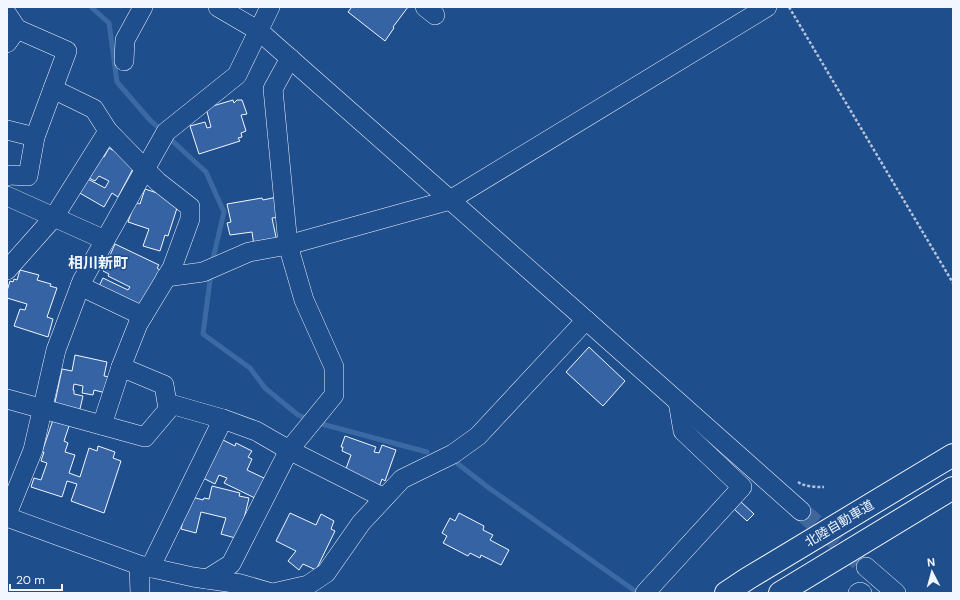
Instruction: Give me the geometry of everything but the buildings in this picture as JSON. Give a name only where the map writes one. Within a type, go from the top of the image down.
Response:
[{"type":"highway","name":"北陸自動車道","points":[[726,593],[953,454]]},
{"type":"highway","points":[[780,593],[953,488]]},
{"type":"street","points":[[124,61],[125,40],[143,7]]},
{"type":"street","points":[[218,7],[259,31],[801,511]]},
{"type":"street","points":[[270,7],[237,75],[166,132],[80,286],[56,350],[33,450],[7,516],[144,567],[193,577],[241,584],[273,593],[308,585],[326,573],[361,524],[402,478],[453,454],[478,436],[586,320]]},
{"type":"street","points":[[166,277],[203,272],[249,252],[288,246],[450,200],[767,7]]},
{"type":"street","points":[[7,176],[28,176],[35,137],[67,50],[10,28]]},
{"type":"street","points":[[206,579],[231,564],[289,450],[334,395],[334,367],[304,300],[288,246],[273,89],[290,58]]},
{"type":"street","points":[[52,89],[94,109],[108,132],[158,182],[190,207],[190,219],[172,268],[138,324],[121,367],[102,425]]},
{"type":"street","points":[[7,130],[35,137]]},
{"type":"street","points":[[7,270],[54,217],[108,132]]},
{"type":"street","points":[[7,196],[105,240]]},
{"type":"street","points":[[80,286],[143,316]]},
{"type":"street","points":[[121,367],[164,385],[167,403],[223,419],[256,431],[289,450],[384,498]]},
{"type":"street","points":[[7,399],[145,437],[172,405]]},
{"type":"street","points":[[645,593],[742,487],[683,431],[678,402]]},
{"type":"street","points":[[140,593],[144,567],[223,419]]},
{"type":"street","points":[[866,567],[896,593]]},
{"type":"street","points":[[858,593],[862,593]]},
{"type":"path","points":[[789,7],[953,283]]},
{"type":"waterway","points":[[91,7],[109,23],[117,82],[149,119],[162,131]]},
{"type":"waterway","points":[[168,137],[206,172],[224,212],[212,263]]},
{"type":"waterway","points":[[211,273],[203,334],[250,368],[265,388],[298,415],[308,419]]},
{"type":"waterway","points":[[318,423],[427,452]]},
{"type":"waterway","points":[[458,464],[489,488],[638,593]]},
{"type":"tunnel","points":[[801,511],[866,567]]},
{"type":"district","name":"相川新町","points":[[98,263]]}]
